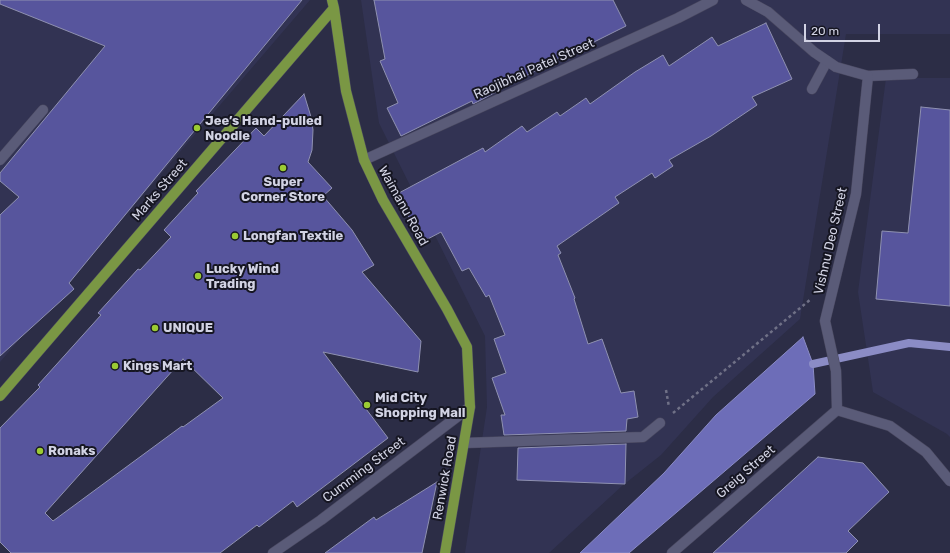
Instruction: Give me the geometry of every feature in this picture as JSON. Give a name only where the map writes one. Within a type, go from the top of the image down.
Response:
[{"type":"main road","name":"Waimanu Road","points":[[333,4],[346,90],[364,160],[382,200],[447,309],[466,348],[470,407]]},
{"type":"main road","name":"Marks Street","points":[[0,396],[333,4]]},
{"type":"main road","name":"Renwick Road","points":[[445,553],[470,407]]},
{"type":"street","name":"Raojibhai Patel Street","points":[[364,160],[678,18],[713,0]]},
{"type":"street","points":[[746,0],[768,12],[814,52],[836,66],[868,76],[913,74]]},
{"type":"street","points":[[812,89],[827,61]]},
{"type":"street","name":"Vishnu Deo Street","points":[[837,410],[836,372],[825,321],[856,194],[868,76]]},
{"type":"street","points":[[0,160],[43,110]]},
{"type":"street","name":"Cumming Street","points":[[273,553],[321,520],[470,407]]},
{"type":"street","points":[[837,410],[890,426],[926,452],[950,481]]},
{"type":"street","name":"Greig Street","points":[[672,553],[837,410]]},
{"type":"street","points":[[464,443],[644,437],[660,423]]},
{"type":"path","points":[[666,390],[670,415],[834,281]]},
{"type":"shaded area","points":[[0,0],[310,0],[0,362]]},
{"type":"shaded area","points":[[361,0],[950,0],[950,34],[846,34],[800,319],[713,397],[661,455],[622,486],[549,553],[465,553],[487,407],[485,336],[379,123]]},
{"type":"shaded area","points":[[886,78],[950,78],[950,437],[873,392],[858,292]]},
{"type":"shaded area","points":[[803,337],[813,364],[815,394],[629,553],[580,553],[664,473],[716,415]]},
{"type":"building","points":[[0,0],[302,0],[69,283],[74,289],[0,356],[0,215],[19,197],[0,181],[0,173],[105,46],[0,4]]},
{"type":"building","points":[[374,0],[613,0],[626,26],[594,42],[593,40],[473,104],[472,101],[401,136],[387,108],[398,103],[380,61],[385,59]]},
{"type":"building","points":[[766,23],[792,79],[752,97],[757,105],[711,136],[669,160],[673,166],[655,178],[652,173],[615,197],[619,203],[557,246],[561,253],[558,255],[575,298],[574,299],[588,344],[602,339],[621,393],[634,391],[638,417],[627,419],[626,431],[504,435],[501,415],[505,415],[492,378],[506,373],[494,339],[505,335],[489,295],[486,297],[469,268],[462,271],[441,232],[422,242],[397,194],[483,148],[485,152],[522,126],[527,132],[557,112],[560,116],[586,98],[590,104],[635,72],[663,55],[669,66],[712,37],[718,46]]},
{"type":"building","points":[[304,94],[311,117],[313,130],[312,150],[308,162],[332,188],[323,196],[352,230],[374,265],[362,272],[421,341],[418,372],[323,352],[388,438],[297,507],[293,501],[259,527],[257,525],[220,553],[11,553],[0,542],[0,428],[40,387],[38,385],[101,315],[98,313],[138,269],[140,270],[171,237],[164,230],[198,193],[196,191],[256,128],[264,136]],"holes":[[[183,359],[223,398],[183,427],[182,426],[53,521],[45,513]]]},
{"type":"building","points":[[921,107],[950,110],[950,306],[876,299],[882,231],[908,233]]},
{"type":"building","points":[[626,444],[625,484],[517,480],[518,448]]},
{"type":"building","points":[[818,457],[863,463],[889,492],[848,531],[858,541],[846,553],[713,553]]},
{"type":"building","points":[[437,482],[422,553],[325,553],[374,517],[376,520]]},
{"type":"waterway","points":[[813,364],[909,343],[950,347]]},
{"type":"place","name":"Jee’s Hand-pulled Noodle","points":[[197,128]]},
{"type":"place","name":"Super Corner Store","points":[[283,168]]},
{"type":"place","name":"Longfan Textile","points":[[235,236]]},
{"type":"place","name":"Lucky Wind Trading","points":[[198,276]]},
{"type":"place","name":"UNIQUE","points":[[155,328]]},
{"type":"place","name":"Kings Mart","points":[[115,366]]},
{"type":"place","name":"Mid City Shopping Mall","points":[[367,405]]},
{"type":"place","name":"Ronaks","points":[[40,451]]}]
